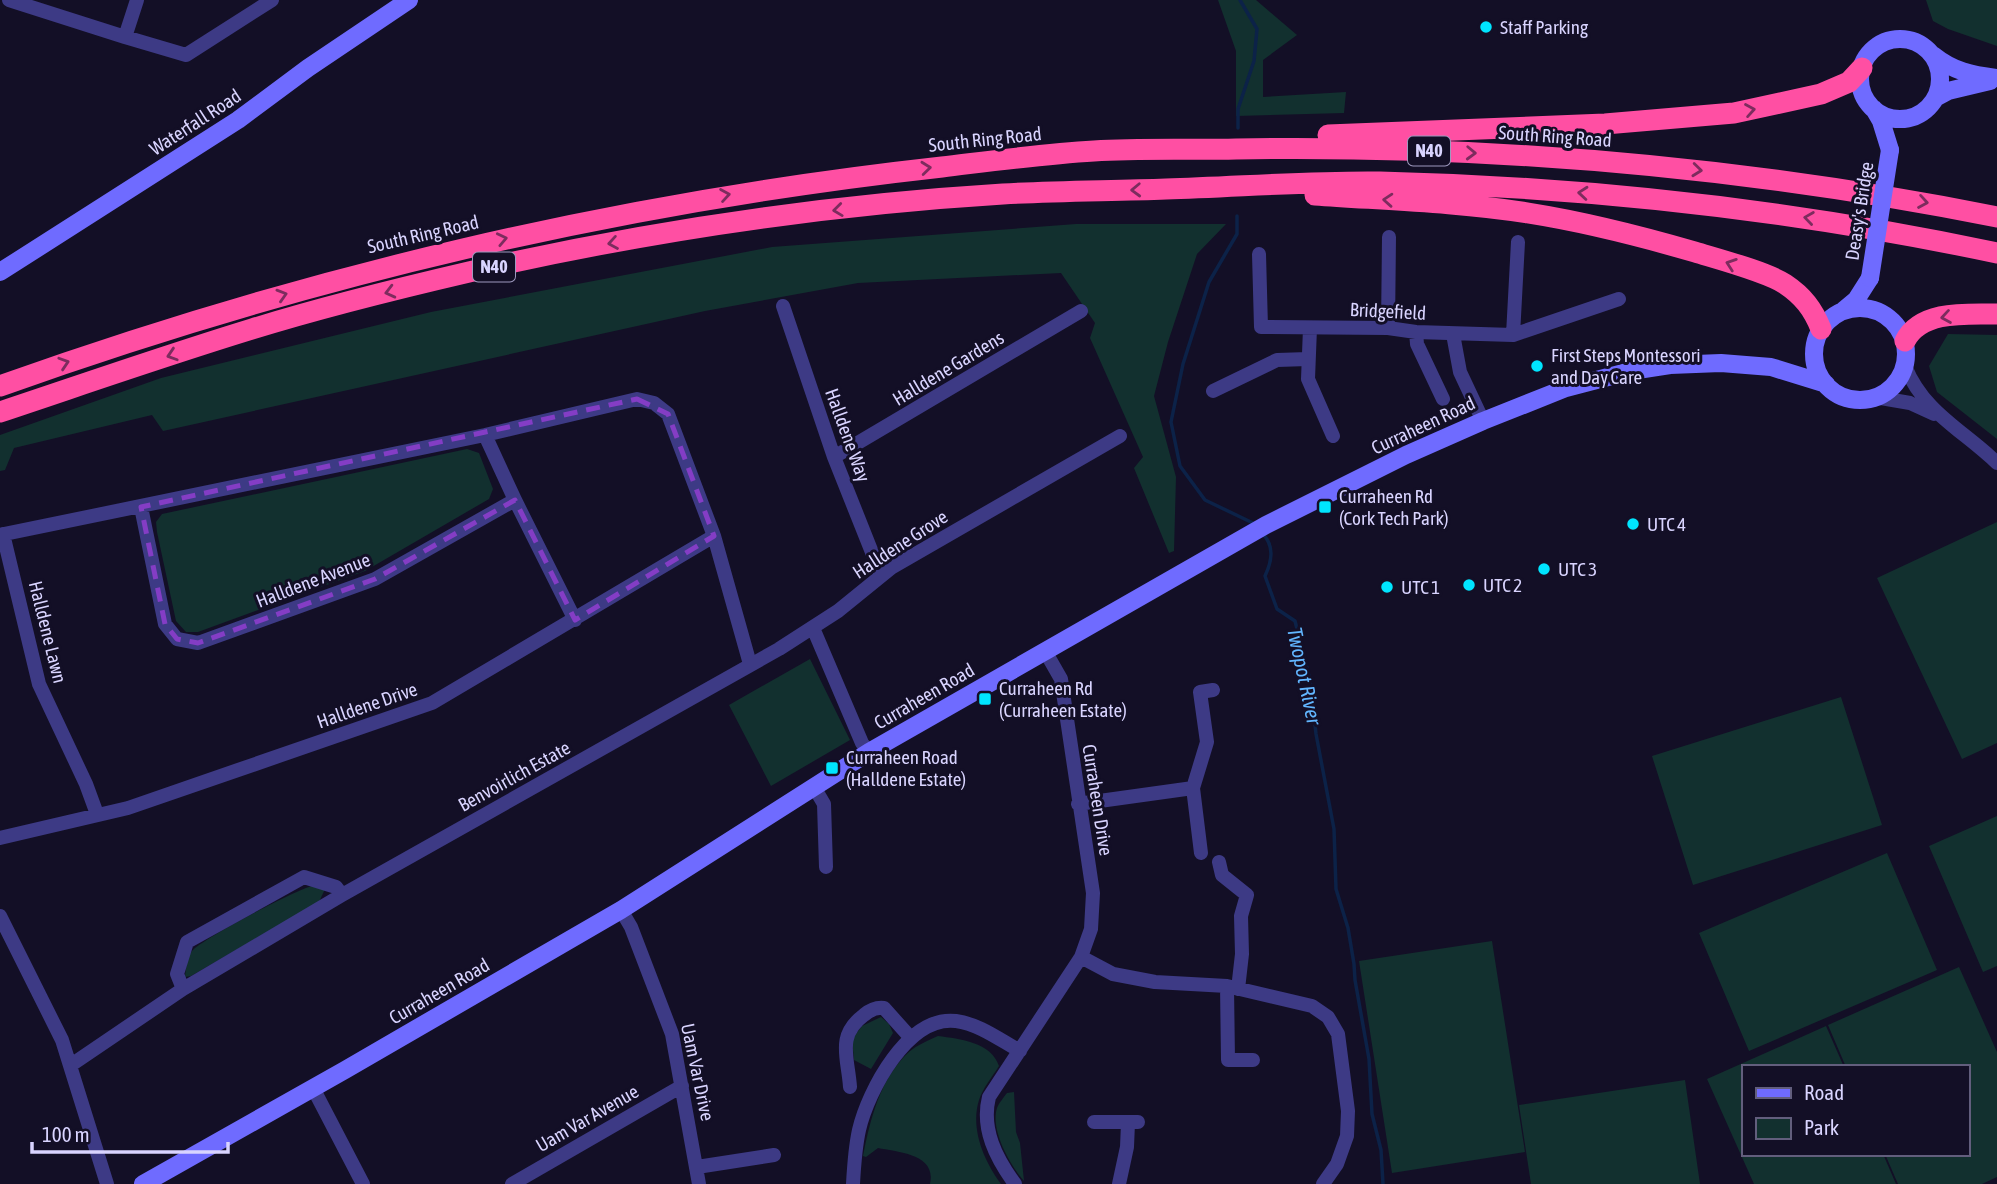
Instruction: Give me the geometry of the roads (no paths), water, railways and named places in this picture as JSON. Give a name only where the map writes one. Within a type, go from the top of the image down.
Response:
[{"type":"highway","points":[[1096,150],[1205,140],[1488,130],[1690,118],[1778,105],[1821,94],[1849,82],[1861,68]]},
{"type":"highway","name":"South Ring Road","points":[[0,386],[116,346],[291,293],[469,246],[724,195],[858,176],[1096,150],[1382,149],[1556,158],[1790,181],[1867,192],[1997,217]]},
{"type":"highway","name":"N40","points":[[0,412],[281,321],[474,271],[717,225],[845,209],[1003,194],[1277,183],[1378,182],[1571,192],[1786,215],[1867,227],[1997,253]]},
{"type":"highway","points":[[1181,188],[1474,206],[1580,222],[1724,261],[1783,282],[1807,301],[1821,329]]},
{"type":"highway","points":[[1905,341],[1915,326],[1928,321],[1951,316],[1997,314]]},
{"type":"street","points":[[9,0],[182,55],[189,54],[272,0]]},
{"type":"street","points":[[125,37],[137,0]]},
{"type":"street","name":"Waterfall Road","points":[[0,272],[238,120],[308,68],[409,0]]},
{"type":"street","points":[[1890,150],[1881,121],[1862,91],[1861,68],[1872,50],[1892,39],[1905,39],[1917,42],[1947,66],[1960,72],[1997,79]]},
{"type":"street","points":[[1890,150],[1902,131],[1927,109],[1940,88],[1940,76],[1933,55]]},
{"type":"street","points":[[1935,99],[1948,91],[1997,79]]},
{"type":"street","points":[[1874,109],[1894,118],[1916,116]]},
{"type":"street","name":"Deasy's Bridge","points":[[1870,278],[1890,150]]},
{"type":"street","points":[[1388,328],[1389,237]]},
{"type":"street","points":[[1513,335],[1518,242]]},
{"type":"street","name":"Bridgefield","points":[[1259,254],[1261,327],[1388,328],[1416,332],[1513,335],[1619,299]]},
{"type":"street","points":[[1826,384],[1815,365],[1816,341],[1821,329],[1856,300],[1870,278]]},
{"type":"street","points":[[1870,278],[1872,293],[1884,314],[1900,330],[1906,353],[1905,366],[1899,379],[1888,390],[1875,397]]},
{"type":"street","name":"Halldene Way","points":[[783,306],[834,457],[881,575]]},
{"type":"street","points":[[1842,312],[1856,308],[1884,314]]},
{"type":"street","name":"Halldene Gardens","points":[[834,457],[1081,311]]},
{"type":"street","points":[[1310,328],[1308,379],[1333,436]]},
{"type":"street","points":[[1416,332],[1417,344],[1443,399]]},
{"type":"street","points":[[1454,334],[1460,372],[1483,421]]},
{"type":"street","name":"Curraheen Road","points":[[1771,367],[1814,353]]},
{"type":"street","points":[[1213,391],[1277,360],[1308,359]]},
{"type":"street","name":"Curraheen Road","points":[[143,1184],[621,909],[869,752],[1266,524],[1483,421],[1566,388],[1631,371],[1670,365],[1721,363],[1771,367],[1826,384],[1834,391],[1854,399],[1875,397]]},
{"type":"street","points":[[1905,366],[1919,393],[1939,416],[1997,463]]},
{"type":"street","points":[[1875,397],[1910,403],[1939,416]]},
{"type":"street","points":[[1,534],[485,435],[638,399],[654,403],[668,414],[714,536],[750,664]]},
{"type":"street","points":[[485,435],[575,620]]},
{"type":"street","name":"Halldene Grove","points":[[706,690],[813,628],[881,575],[1120,436]]},
{"type":"street","name":"Halldene Avenue","points":[[141,507],[165,624],[177,639],[198,643],[375,579],[515,500]]},
{"type":"street","name":"Halldene Lawn","points":[[1,534],[39,684],[86,784],[97,814]]},
{"type":"street","name":"Halldene Drive","points":[[0,838],[128,808],[432,703],[714,536]]},
{"type":"street","points":[[813,628],[862,743],[869,752]]},
{"type":"street","name":"Curraheen Drive","points":[[1015,1184],[992,1146],[986,1111],[989,1097],[1081,957],[1091,929],[1093,892],[1061,679],[1045,651]]},
{"type":"street","name":"Benvoirlich Estate","points":[[71,1065],[183,989],[342,895],[706,690]]},
{"type":"street","points":[[1201,853],[1193,788],[1207,741],[1200,692],[1213,690]]},
{"type":"street","points":[[814,787],[824,804],[826,867]]},
{"type":"street","points":[[1079,803],[1193,788]]},
{"type":"street","points":[[1219,862],[1222,875],[1247,895],[1241,916],[1242,954],[1232,987],[1228,1060],[1253,1060]]},
{"type":"street","points":[[183,989],[177,974],[187,942],[304,877],[336,887],[342,895]]},
{"type":"street","name":"Uam Var Drive","points":[[621,909],[631,927],[672,1034],[699,1184]]},
{"type":"street","points":[[0,916],[62,1040],[107,1184]]},
{"type":"street","points":[[1081,957],[1113,974],[1155,982],[1232,987],[1312,1006],[1328,1017],[1338,1034],[1348,1111],[1347,1136],[1337,1164],[1323,1184]]},
{"type":"street","points":[[850,1087],[845,1039],[861,1016],[878,1007],[884,1008],[910,1037]]},
{"type":"street","points":[[853,1184],[855,1151],[863,1118],[892,1060],[910,1037],[931,1023],[955,1020],[979,1028],[1020,1051]]},
{"type":"street","name":"Uam Var Avenue","points":[[512,1184],[682,1086]]},
{"type":"street","points":[[313,1088],[363,1184]]},
{"type":"street","points":[[1094,1122],[1133,1123],[1119,1184]]},
{"type":"street","points":[[697,1167],[774,1154]]},
{"type":"waterway","points":[[1238,128],[1238,109],[1254,61],[1257,29],[1240,0]]},
{"type":"waterway","name":"Twopot River","points":[[1237,216],[1237,234],[1209,282],[1183,364],[1171,422],[1180,466],[1205,500],[1255,524]]},
{"type":"waterway","name":"Twopot River","points":[[1262,533],[1271,548],[1265,576],[1277,609],[1295,621],[1310,680],[1316,734],[1334,829],[1336,889],[1348,928],[1354,964],[1369,1059],[1372,1114],[1381,1150],[1383,1184]]},
{"type":"place","name":"Staff Parking","points":[[1486,27]]},
{"type":"place","name":"First Steps Montessori and Day Care","points":[[1537,366]]},
{"type":"place","name":"Curraheen Rd (Cork Tech Park)","points":[[1325,507]]},
{"type":"place","name":"UTC 4","points":[[1633,524]]},
{"type":"place","name":"UTC 3","points":[[1544,569]]},
{"type":"place","name":"UTC 2","points":[[1469,585]]},
{"type":"place","name":"UTC 1","points":[[1387,587]]},
{"type":"place","name":"Curraheen Rd (Curraheen Estate)","points":[[985,699]]},
{"type":"place","name":"Curraheen Road (Halldene Estate)","points":[[832,768]]}]
